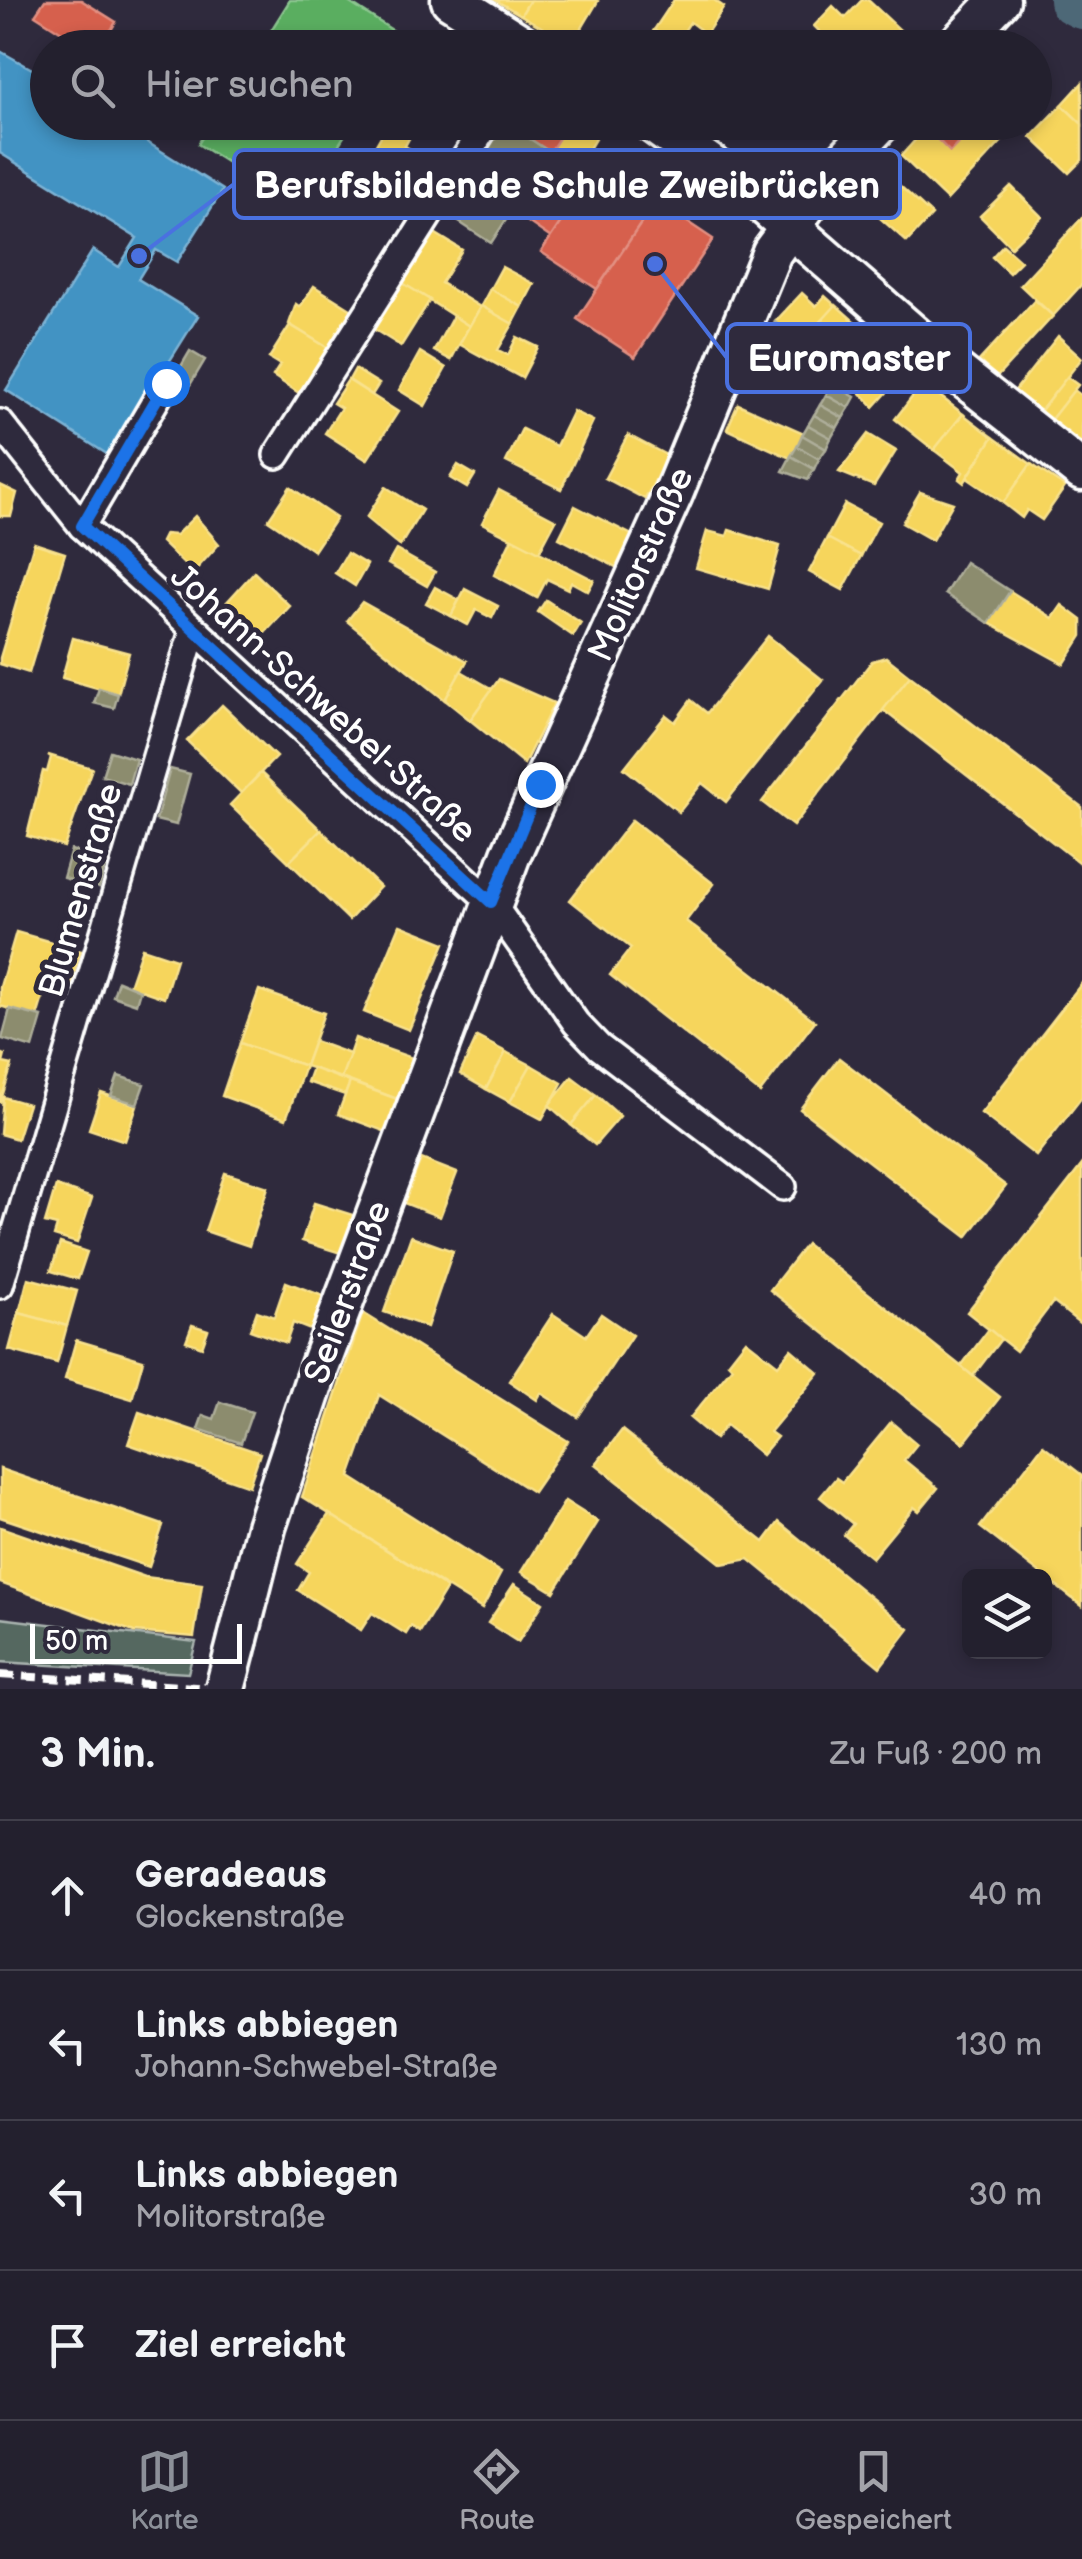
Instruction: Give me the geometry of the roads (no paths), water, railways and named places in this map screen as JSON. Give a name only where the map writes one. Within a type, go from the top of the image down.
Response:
[{"type":"main road","points":[[451,0],[498,30]]},
{"type":"main road","points":[[971,30],[1000,0]]},
{"type":"main road","points":[[680,140],[789,226],[948,365],[1082,471]]},
{"type":"main road","name":"Molitorstraße","points":[[491,902],[673,494],[756,286],[789,226],[866,140]]},
{"type":"main road","name":"Seilerstraße","points":[[226,1689],[266,1527],[315,1379],[491,902]]},
{"type":"street","points":[[277,455],[477,140]]},
{"type":"street","points":[[82,526],[166,383]]},
{"type":"street","name":"Johann-Schwebel-Straße","points":[[0,422],[82,526],[491,902],[576,1023],[599,1047],[782,1187]]},
{"type":"street","name":"Blumenstraße","points":[[0,1285],[193,630]]},
{"type":"waterway","points":[[1074,0],[1082,4]]},
{"type":"railway","points":[[0,1675],[229,1689]]},
{"type":"place","name":"Berufsbildende Schule Zweibrücken","points":[[139,256]]},
{"type":"place","name":"Euromaster","points":[[655,264]]}]
